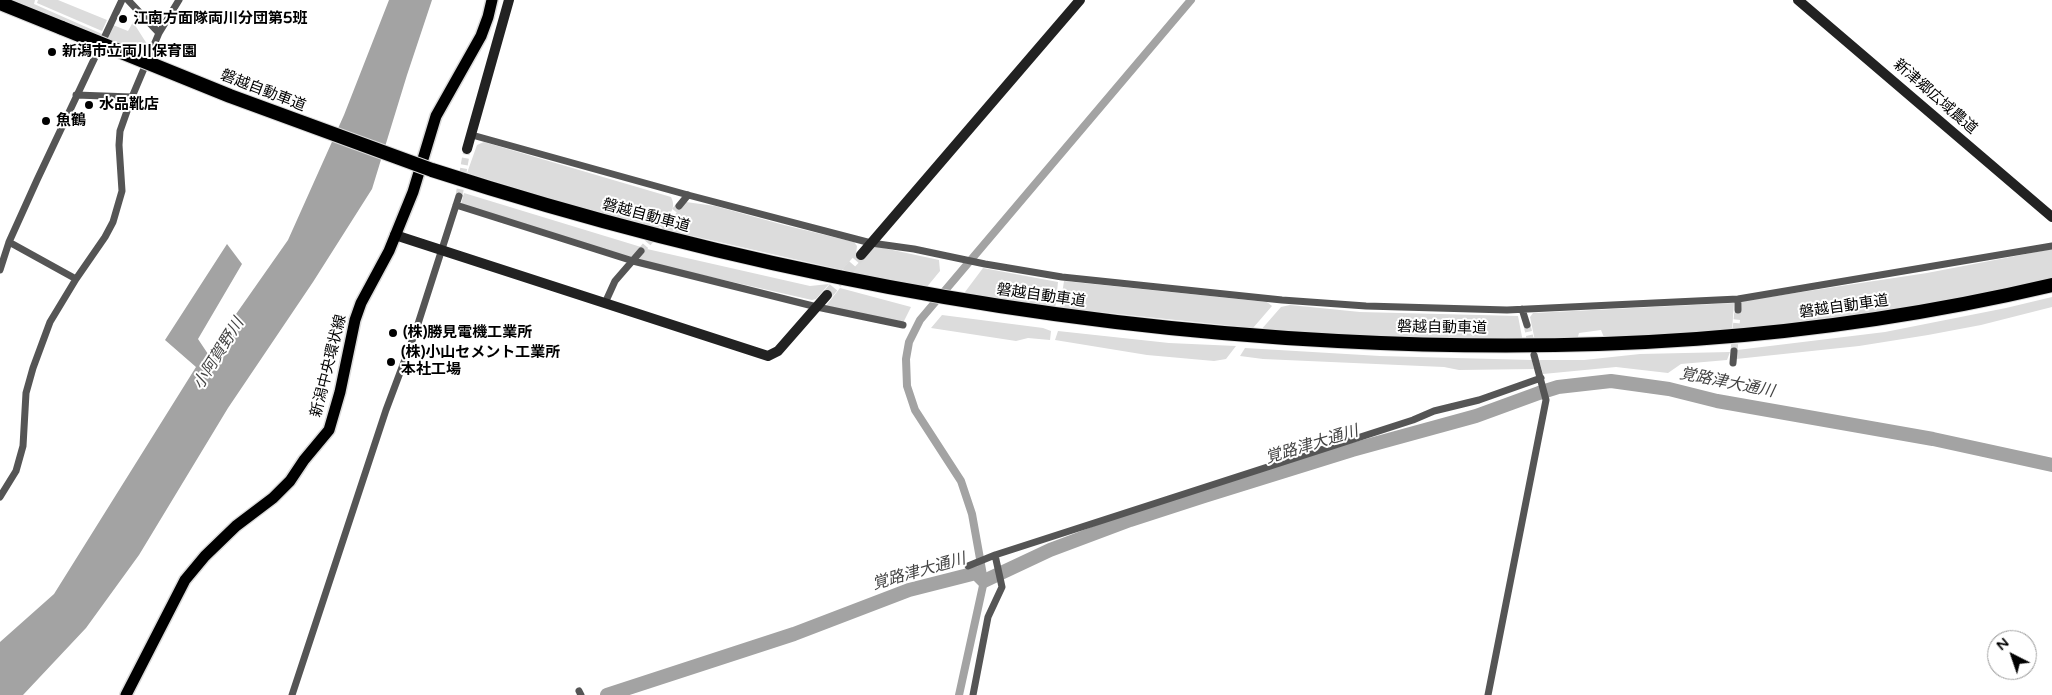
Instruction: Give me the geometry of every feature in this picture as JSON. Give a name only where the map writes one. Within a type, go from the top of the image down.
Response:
[{"type":"highway","name":"磐越自動車道","points":[[0,3],[230,96],[432,170],[520,198],[633,230],[760,261],[920,294],[1117,323],[1255,337],[1378,343],[1538,346],[1682,341],[1833,326],[1934,310],[2052,285]]},
{"type":"main road","name":"新潟中央環状線","points":[[126,695],[185,580],[204,556],[236,526],[273,498],[290,481],[328,430],[340,392],[355,320],[361,303],[389,251],[413,192],[436,116],[481,36],[492,0]]},
{"type":"street","points":[[0,269],[9,242],[122,0]]},
{"type":"street","points":[[128,0],[159,33]]},
{"type":"street","points":[[0,497],[16,471],[23,446],[26,393],[33,368],[50,322],[113,222],[122,192],[120,130],[159,33],[180,0]]},
{"type":"street","points":[[468,150],[509,0]]},
{"type":"street","points":[[861,255],[1080,0]]},
{"type":"street","name":"新津郷広域農道","points":[[1798,0],[2052,217]]},
{"type":"street","points":[[76,95],[132,97]]},
{"type":"street","points":[[472,134],[688,195],[871,243],[1062,276],[1282,300],[1366,306],[1522,309],[1738,298],[2052,246]]},
{"type":"street","points":[[679,206],[688,195]]},
{"type":"street","points":[[292,695],[386,410],[416,330],[459,196]]},
{"type":"street","points":[[456,205],[633,261],[817,307],[903,325]]},
{"type":"street","points":[[395,235],[768,356],[778,351],[827,295]]},
{"type":"street","points":[[9,242],[76,279]]},
{"type":"street","points":[[605,303],[615,281],[642,251]]},
{"type":"street","points":[[1738,298],[1738,310]]},
{"type":"street","points":[[1522,309],[1527,325]]},
{"type":"street","points":[[1733,363],[1734,351]]},
{"type":"street","points":[[1488,695],[1546,397],[1534,355]]},
{"type":"street","points":[[968,566],[1404,423],[1434,411],[1479,400],[1542,380]]},
{"type":"street","points":[[973,695],[988,617],[1002,588],[996,558]]},
{"type":"shaded area","points":[[9,0],[35,0],[34,4],[102,34],[100,38]]},
{"type":"shaded area","points":[[38,0],[58,0],[107,20],[102,31],[37,3]]},
{"type":"shaded area","points":[[133,22],[147,44],[141,54],[106,38],[113,25],[128,31]]},
{"type":"shaded area","points":[[484,142],[671,197],[673,202],[672,210],[658,228],[558,201],[467,173],[477,145]]},
{"type":"shaded area","points":[[464,193],[641,247],[631,259],[461,204]]},
{"type":"shaded area","points":[[686,202],[715,206],[854,242],[857,246],[856,254],[842,270],[662,229]]},
{"type":"shaded area","points":[[874,246],[939,260],[940,271],[926,288],[912,287],[850,272]]},
{"type":"shaded area","points":[[647,249],[810,286],[829,284],[816,299],[812,300],[636,260]]},
{"type":"shaded area","points":[[2052,249],[2052,278],[1936,302],[1857,315],[1739,330],[1742,301],[1927,273]]},
{"type":"shaded area","points":[[983,268],[1058,282],[1055,311],[962,296]]},
{"type":"shaded area","points":[[1064,281],[1267,302],[1272,306],[1253,328],[1060,308]]},
{"type":"shaded area","points":[[840,288],[911,307],[903,323],[825,307]]},
{"type":"shaded area","points":[[2052,297],[2052,307],[1981,325],[1859,346],[1736,359],[1737,350],[1885,332]]},
{"type":"shaded area","points":[[1734,303],[1732,331],[1605,340],[1601,330],[1579,333],[1577,340],[1535,341],[1530,317],[1533,313]]},
{"type":"shaded area","points":[[1290,305],[1360,312],[1518,316],[1523,342],[1260,331],[1281,307]]},
{"type":"shaded area","points":[[942,315],[1043,328],[1051,331],[1050,340],[1028,338],[1016,341],[931,328]]},
{"type":"shaded area","points":[[1058,331],[1169,343],[1236,346],[1226,359],[1214,361],[1147,355],[1055,340]]},
{"type":"shaded area","points":[[1245,348],[1380,356],[1532,360],[1534,369],[1459,370],[1444,367],[1263,359],[1240,356]]},
{"type":"shaded area","points":[[1730,352],[1727,360],[1681,364],[1668,373],[1616,367],[1543,374],[1539,360],[1584,360],[1640,354]]},
{"type":"water","name":"小阿賀野川","points":[[389,0],[432,0],[372,189],[313,282],[228,408],[139,555],[86,628],[23,695],[0,695],[0,642],[54,594],[196,367],[165,340],[227,244],[242,264],[198,339],[208,354],[288,240],[344,115]]},
{"type":"waterway","points":[[959,695],[984,581],[972,514],[961,481],[915,410],[907,386],[906,359],[909,342],[920,320],[1191,0]]},
{"type":"waterway","name":"覚路津大通川","points":[[607,695],[794,634],[909,590],[976,573],[984,581],[1050,550],[1130,520],[1352,450],[1476,416],[1558,387],[1611,381],[1669,389],[1717,401],[1933,439],[2052,465]]},
{"type":"tunnel","points":[[459,196],[467,149]]},
{"type":"tunnel","points":[[641,251],[679,206]]},
{"type":"tunnel","points":[[827,295],[861,255]]},
{"type":"tunnel","points":[[1734,351],[1738,310]]},
{"type":"tunnel","points":[[1527,325],[1532,347]]},
{"type":"place","name":"江南方面隊両川分団第5班","points":[[123,19]]},
{"type":"place","name":"新潟市立両川保育園","points":[[52,52]]},
{"type":"place","name":"水品靴店","points":[[89,105]]},
{"type":"place","name":"魚鶴","points":[[46,121]]},
{"type":"place","name":"(株)勝見電機工業所","points":[[393,333]]},
{"type":"place","name":"(株)小山セメント工業所 本社工場","points":[[391,362]]}]
